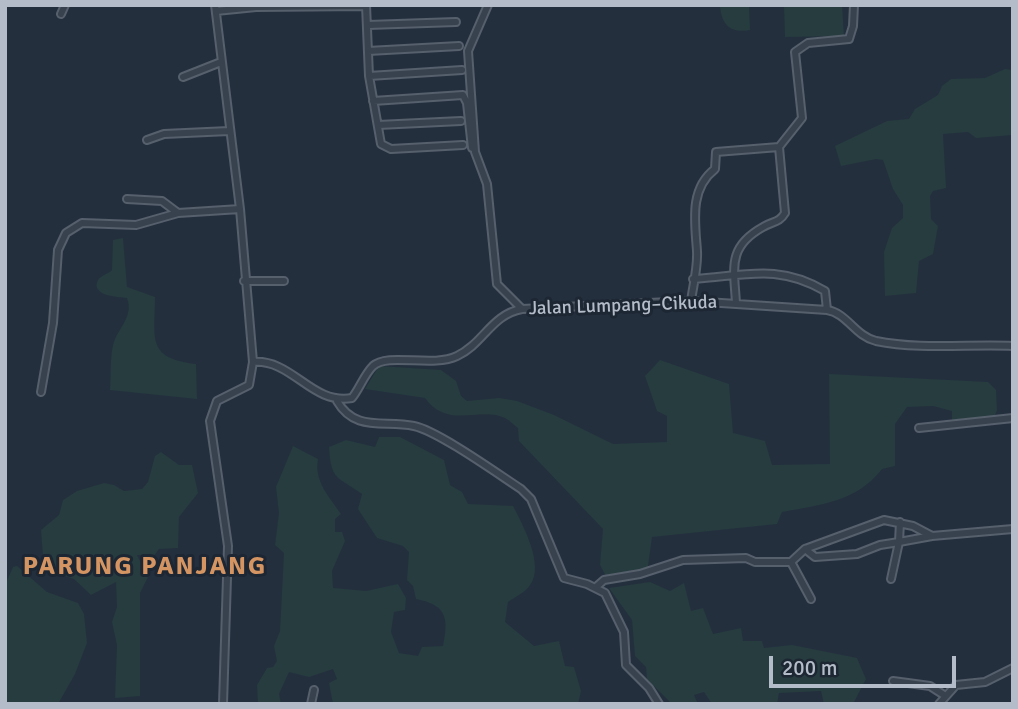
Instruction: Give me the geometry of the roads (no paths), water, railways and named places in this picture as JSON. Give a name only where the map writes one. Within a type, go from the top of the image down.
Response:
[{"type":"street","points":[[61,15],[65,5]]},
{"type":"street","points":[[475,152],[468,51],[488,5]]},
{"type":"street","points":[[736,303],[734,275],[738,247],[761,228],[781,220],[785,213],[779,147],[802,118],[794,55],[797,49],[808,43],[846,41],[853,26],[854,5]]},
{"type":"street","points":[[223,704],[228,546],[210,421],[217,401],[249,386],[253,362],[244,281],[240,209],[215,8],[366,6],[369,76],[381,144],[391,149],[463,145]]},
{"type":"street","points":[[368,25],[456,22]]},
{"type":"street","points":[[368,51],[459,47]]},
{"type":"street","points":[[183,77],[220,62]]},
{"type":"street","points":[[369,76],[462,70]]},
{"type":"street","points":[[373,101],[463,95],[467,103],[470,145],[487,184],[497,284],[522,309]]},
{"type":"street","points":[[378,125],[461,121]]},
{"type":"street","points":[[147,140],[164,134],[229,131]]},
{"type":"street","points":[[691,301],[697,252],[694,238],[697,192],[705,177],[715,169],[716,152],[779,147]]},
{"type":"street","points":[[127,199],[162,201],[178,214]]},
{"type":"street","points":[[41,392],[53,323],[58,250],[66,233],[82,223],[136,225],[178,214],[240,209]]},
{"type":"street","points":[[693,279],[760,272],[786,274],[825,291],[827,310],[836,311],[856,331],[877,341],[1013,346]]},
{"type":"street","points":[[244,281],[284,281]]},
{"type":"street","name":"Jalan Lumpang–Cikuda","points":[[337,401],[352,398],[374,364],[387,359],[413,363],[456,356],[477,342],[499,317],[522,309],[691,301],[827,310]]},
{"type":"street","points":[[253,362],[272,361],[321,395],[337,401],[343,411],[358,422],[415,426],[521,489],[530,499],[564,579],[596,587],[609,600],[622,626],[626,665],[649,688],[659,704]]},
{"type":"street","points":[[919,428],[1013,418]]},
{"type":"street","points":[[596,587],[604,580],[640,574],[683,560],[749,558],[755,562],[791,562],[805,549],[884,520],[900,522],[932,536]]},
{"type":"street","points":[[891,579],[899,542],[900,522]]},
{"type":"street","points":[[805,549],[815,557],[840,557],[932,536],[1013,529]]},
{"type":"street","points":[[791,562],[811,599]]},
{"type":"street","points":[[939,704],[944,695],[956,685],[985,682],[1013,668]]},
{"type":"street","points":[[893,681],[930,686],[944,695]]},
{"type":"street","points":[[311,704],[314,690]]},
{"type":"district","name":"PARUNG PANJANG","points":[[145,567]]}]
